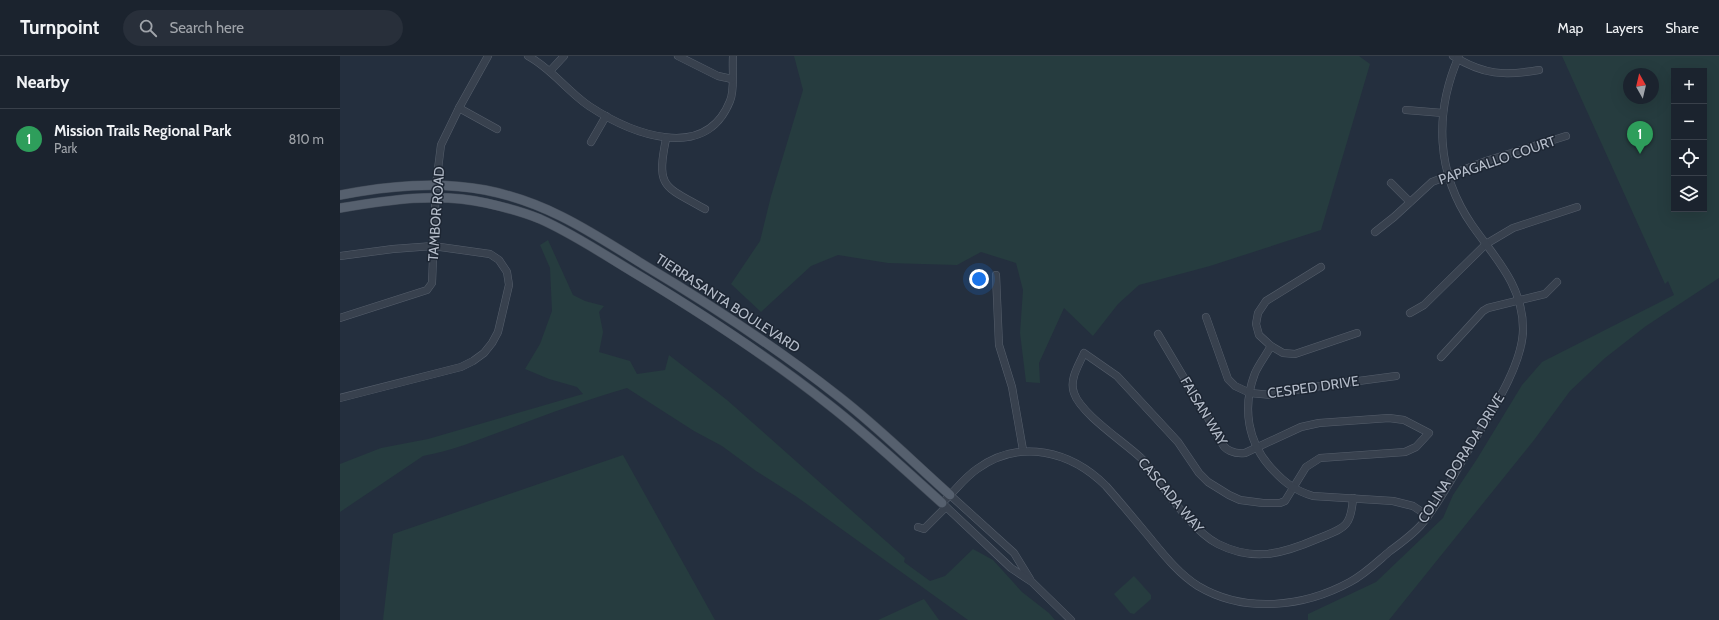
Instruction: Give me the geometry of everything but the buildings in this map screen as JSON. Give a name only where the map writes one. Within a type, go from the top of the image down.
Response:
[{"type":"main road","name":"TIERRASANTA BOULEVARD","points":[[340,195],[399,186],[436,185],[486,190],[542,206],[570,219],[688,291],[768,344],[838,396],[878,429],[950,495]]},
{"type":"main road","name":"TIERRASANTA BOULEVARD","points":[[340,208],[403,198],[436,198],[485,203],[538,218],[566,231],[680,301],[768,360],[828,404],[877,444],[944,505]]},
{"type":"main road","points":[[724,330],[737,332],[754,345],[761,347],[768,344]]},
{"type":"street","name":"TAMBOR ROAD","points":[[340,318],[427,290],[432,283],[436,185],[441,145],[459,108],[488,56]]},
{"type":"street","points":[[528,56],[540,62],[574,95],[606,116],[620,124],[666,139],[693,137],[706,131],[723,115],[731,100],[732,56]]},
{"type":"street","points":[[550,71],[564,56]]},
{"type":"street","points":[[678,56],[718,76],[732,79]]},
{"type":"street","points":[[1457,57],[1483,70],[1499,74],[1514,74],[1539,70]]},
{"type":"street","name":"COLINA DORADA DRIVE","points":[[918,527],[924,529],[944,505],[950,495],[970,474],[979,467],[1000,457],[1023,450],[1048,452],[1074,461],[1097,477],[1173,565],[1196,585],[1213,594],[1236,601],[1257,604],[1273,604],[1306,599],[1327,593],[1361,575],[1411,535],[1428,516],[1486,422],[1517,363],[1521,348],[1523,328],[1519,300],[1513,284],[1502,264],[1471,224],[1459,203],[1448,176],[1441,130],[1443,113],[1452,72],[1457,57]]},
{"type":"street","points":[[459,108],[497,129]]},
{"type":"street","points":[[1406,110],[1443,113]]},
{"type":"street","points":[[591,142],[606,116]]},
{"type":"street","name":"PAPAGALLO COURT","points":[[1375,232],[1432,182],[1486,161],[1566,136]]},
{"type":"street","points":[[666,139],[661,163],[665,182],[671,190],[705,209]]},
{"type":"street","points":[[1391,183],[1410,202]]},
{"type":"street","points":[[1410,313],[1424,305],[1486,244],[1513,228],[1577,207]]},
{"type":"street","points":[[340,256],[393,249],[433,246],[490,254],[505,268],[510,285],[495,338],[484,353],[473,361],[461,367],[340,398]]},
{"type":"street","points":[[1320,267],[1266,301],[1258,312],[1256,324],[1259,334],[1271,346],[1283,353],[1295,354],[1357,333]]},
{"type":"street","points":[[996,275],[999,345],[1012,387],[1023,450]]},
{"type":"street","points":[[1441,357],[1483,311],[1488,308],[1545,294],[1557,282]]},
{"type":"street","name":"CESPED DRIVE","points":[[1206,317],[1228,379],[1235,386],[1250,393],[1272,396],[1306,388],[1396,376]]},
{"type":"street","name":"FAISAN WAY","points":[[1158,334],[1222,444],[1228,451],[1239,454],[1257,449],[1301,428],[1319,422],[1389,418],[1404,420],[1429,433],[1416,447],[1405,452],[1320,458],[1306,467],[1293,488]]},
{"type":"street","points":[[1271,346],[1256,371],[1248,405],[1249,428],[1263,460],[1284,481],[1301,492],[1313,496],[1393,501],[1413,506],[1428,516]]},
{"type":"street","name":"CASCADA WAY","points":[[1293,488],[1285,500],[1280,503],[1240,500],[1208,482],[1199,473],[1178,442],[1117,376],[1084,353],[1073,377],[1072,385],[1074,393],[1083,408],[1143,459],[1166,492],[1201,532],[1217,544],[1237,551],[1254,554],[1272,554],[1289,550],[1340,529],[1348,522],[1352,515],[1353,498]]},
{"type":"street","name":"TIERRASANTA BOULEVARD","points":[[950,495],[1014,553],[1032,582]]},
{"type":"street","name":"TIERRASANTA BOULEVARD","points":[[944,505],[1011,568],[1032,582],[1071,620]]},
{"type":"green space","points":[[794,56],[1359,56],[1370,64],[1321,230],[1210,266],[1139,285],[1118,304],[1093,336],[1064,308],[1039,363],[1040,383],[1026,382],[1020,333],[1023,290],[1016,263],[981,252],[957,265],[888,263],[838,255],[811,266],[761,312],[731,284],[760,241],[771,196],[803,90]]},
{"type":"green space","points":[[1562,56],[1719,56],[1719,278],[1646,326],[1605,358],[1570,391],[1534,440],[1389,620],[1308,620],[1308,614],[1376,582],[1443,518],[1453,495],[1477,459],[1522,385],[1542,362],[1674,295],[1668,281],[1665,284]]},
{"type":"green space","points":[[548,240],[573,295],[585,301],[604,306],[599,312],[603,332],[599,352],[630,361],[637,374],[665,370],[669,355],[727,400],[905,558],[904,562],[930,581],[945,576],[973,549],[993,560],[1022,592],[1049,613],[1055,620],[968,620],[797,497],[756,471],[722,446],[694,431],[627,388],[566,408],[464,445],[423,456],[340,512],[340,464],[381,448],[428,439],[583,394],[577,387],[549,379],[525,369],[540,344],[552,311],[550,268],[540,245]]},
{"type":"green space","points":[[623,455],[715,620],[383,620],[393,534]]},
{"type":"green space","points":[[1134,576],[1151,595],[1151,599],[1134,614],[1130,613],[1114,594]]},
{"type":"green space","points":[[924,599],[939,620],[878,620]]},
{"type":"place","name":"Mission Trails Regional Park","points":[[1640,154]]}]
